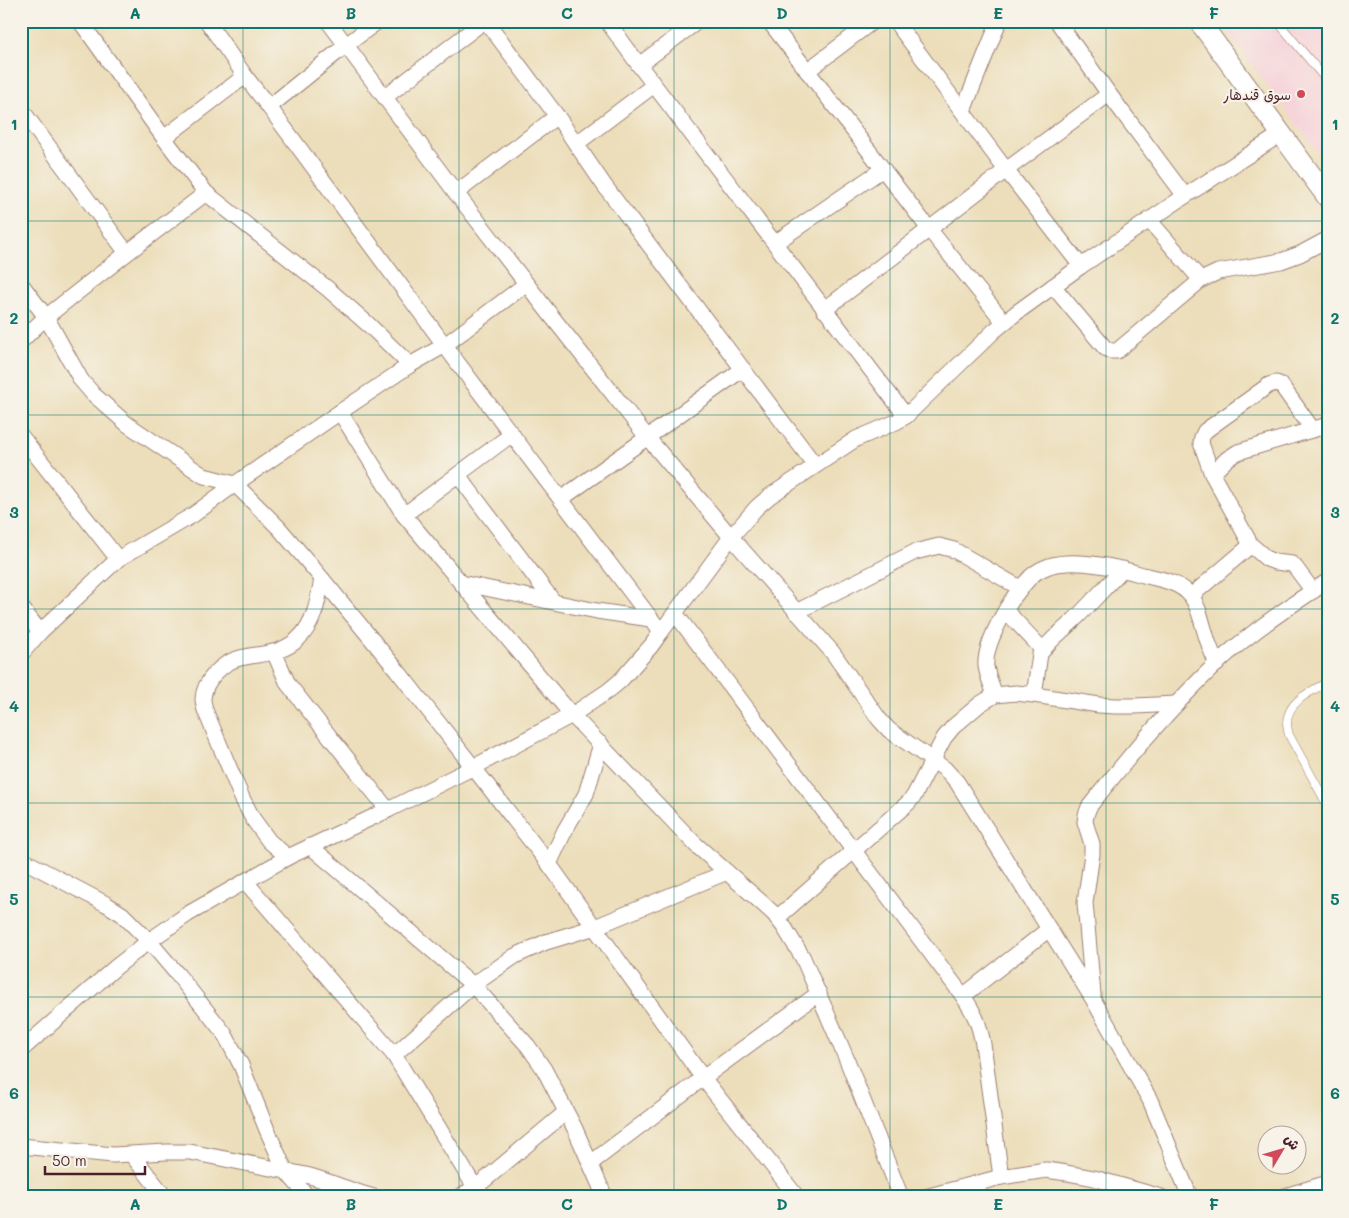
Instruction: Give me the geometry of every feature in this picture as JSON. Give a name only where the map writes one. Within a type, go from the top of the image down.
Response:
[{"type":"main road","points":[[1199,21],[1328,198]]},
{"type":"street","points":[[80,21],[206,193],[328,289],[410,365]]},
{"type":"street","points":[[207,21],[245,76],[661,632]]},
{"type":"street","points":[[328,21],[526,284],[648,437],[731,537],[833,653],[879,719],[889,730],[945,769],[957,782],[1093,999],[1150,1100],[1190,1197]]},
{"type":"street","points":[[269,107],[378,21]]},
{"type":"street","points":[[385,97],[485,21],[557,116],[604,185],[815,465]]},
{"type":"street","points":[[607,21],[639,66],[906,416]]},
{"type":"street","points":[[769,21],[929,229],[1004,322]]},
{"type":"street","points":[[807,71],[873,21]]},
{"type":"street","points":[[963,111],[999,21]]},
{"type":"street","points":[[1058,21],[1109,94],[1185,196]]},
{"type":"street","points":[[639,66],[694,22]]},
{"type":"street","points":[[899,23],[1006,170],[1081,266]]},
{"type":"street","points":[[164,138],[245,76]]},
{"type":"street","points":[[576,144],[654,85]]},
{"type":"street","points":[[824,310],[1006,170],[1109,94]]},
{"type":"street","points":[[21,109],[127,253]]},
{"type":"street","points":[[456,193],[557,116]]},
{"type":"street","points":[[21,1050],[101,980],[149,941],[188,914],[288,857],[474,767],[572,714],[608,691],[620,681],[651,646],[731,537],[757,507],[770,496],[856,439],[906,416],[1004,322],[1081,266],[1281,134]]},
{"type":"street","points":[[775,243],[883,169]]},
{"type":"street","points":[[21,341],[46,317],[206,193]]},
{"type":"street","points":[[1149,220],[1201,280]]},
{"type":"street","points":[[1053,286],[1105,348],[1110,351],[1118,351],[1201,280],[1218,272],[1286,260],[1328,239]]},
{"type":"street","points":[[21,284],[46,317],[81,380],[105,406],[127,424],[204,476],[235,484],[279,528],[397,670],[474,767],[549,864],[703,1078],[798,1197]]},
{"type":"street","points":[[21,654],[40,632],[118,559],[193,515],[340,412],[410,365],[445,345],[526,284]]},
{"type":"street","points":[[561,499],[743,369]]},
{"type":"street","points":[[1212,474],[1227,459],[1238,452],[1320,428],[1282,384],[1269,385],[1205,431],[1201,443],[1212,474],[1251,545],[1267,559],[1292,564],[1313,591]]},
{"type":"street","points":[[340,412],[404,515],[572,714],[695,844],[762,903],[784,927],[803,958],[902,1197]]},
{"type":"street","points":[[404,515],[512,434]]},
{"type":"street","points":[[21,436],[118,559]]},
{"type":"street","points":[[458,475],[552,601]]},
{"type":"street","points":[[1191,596],[1251,545]]},
{"type":"street","points":[[796,612],[915,552],[940,546],[954,550],[1020,588]]},
{"type":"street","points":[[995,695],[986,665],[987,653],[992,638],[1006,611],[1028,579],[1049,566],[1067,563],[1091,564],[1123,569],[1176,584],[1185,590],[1198,607],[1209,646],[1217,664]]},
{"type":"street","points":[[1034,694],[1040,654],[1123,569]]},
{"type":"street","points":[[288,857],[269,841],[253,819],[242,798],[205,710],[203,698],[206,687],[216,672],[224,665],[238,658],[274,652],[285,648],[298,639],[309,626],[315,612],[322,579]]},
{"type":"street","points":[[1093,999],[1086,903],[1092,854],[1092,844],[1085,822],[1089,807],[1125,761],[1176,704],[1217,664],[1278,615],[1328,581]]},
{"type":"street","points":[[461,583],[597,612],[651,619]]},
{"type":"street","points":[[21,607],[40,632]]},
{"type":"street","points":[[1006,611],[1043,650]]},
{"type":"street","points":[[675,613],[975,1014],[980,1026],[1001,1176]]},
{"type":"street","points":[[274,652],[288,684],[388,810]]},
{"type":"street","points":[[777,918],[908,803],[914,796],[944,738],[953,727],[980,704],[995,695],[1034,694],[1107,705],[1176,704]]},
{"type":"street","points":[[549,864],[565,830],[586,794],[601,744]]},
{"type":"street","points":[[310,846],[473,986],[528,1046],[544,1069],[566,1112],[605,1197]]},
{"type":"street","points":[[21,859],[122,914],[149,941],[178,975],[224,1033],[241,1064],[285,1170],[308,1197]]},
{"type":"street","points":[[394,1055],[473,986],[515,956],[546,942],[595,927],[727,872]]},
{"type":"street","points":[[245,881],[394,1055],[478,1192]]},
{"type":"street","points":[[963,996],[1049,929]]},
{"type":"street","points":[[591,1164],[818,993]]},
{"type":"street","points":[[459,1197],[478,1192],[566,1112]]},
{"type":"street","points":[[21,1146],[100,1154],[190,1152],[322,1179],[374,1197]]},
{"type":"street","points":[[132,1154],[165,1197]]},
{"type":"street","points":[[925,1197],[1001,1176],[1046,1170],[1094,1178],[1161,1197]]},
{"type":"street","points":[[1282,1197],[1328,1183]]},
{"type":"lane","points":[[1277,21],[1328,82]]},
{"type":"lane","points":[[1328,682],[1307,693],[1293,706],[1287,723],[1289,735],[1328,806]]},
{"type":"shaded area","name":"سوق قندهار","points":[[1219,21],[1328,21],[1328,166]]},
{"type":"place","name":"سوق قندهار","points":[[1301,94]]}]
